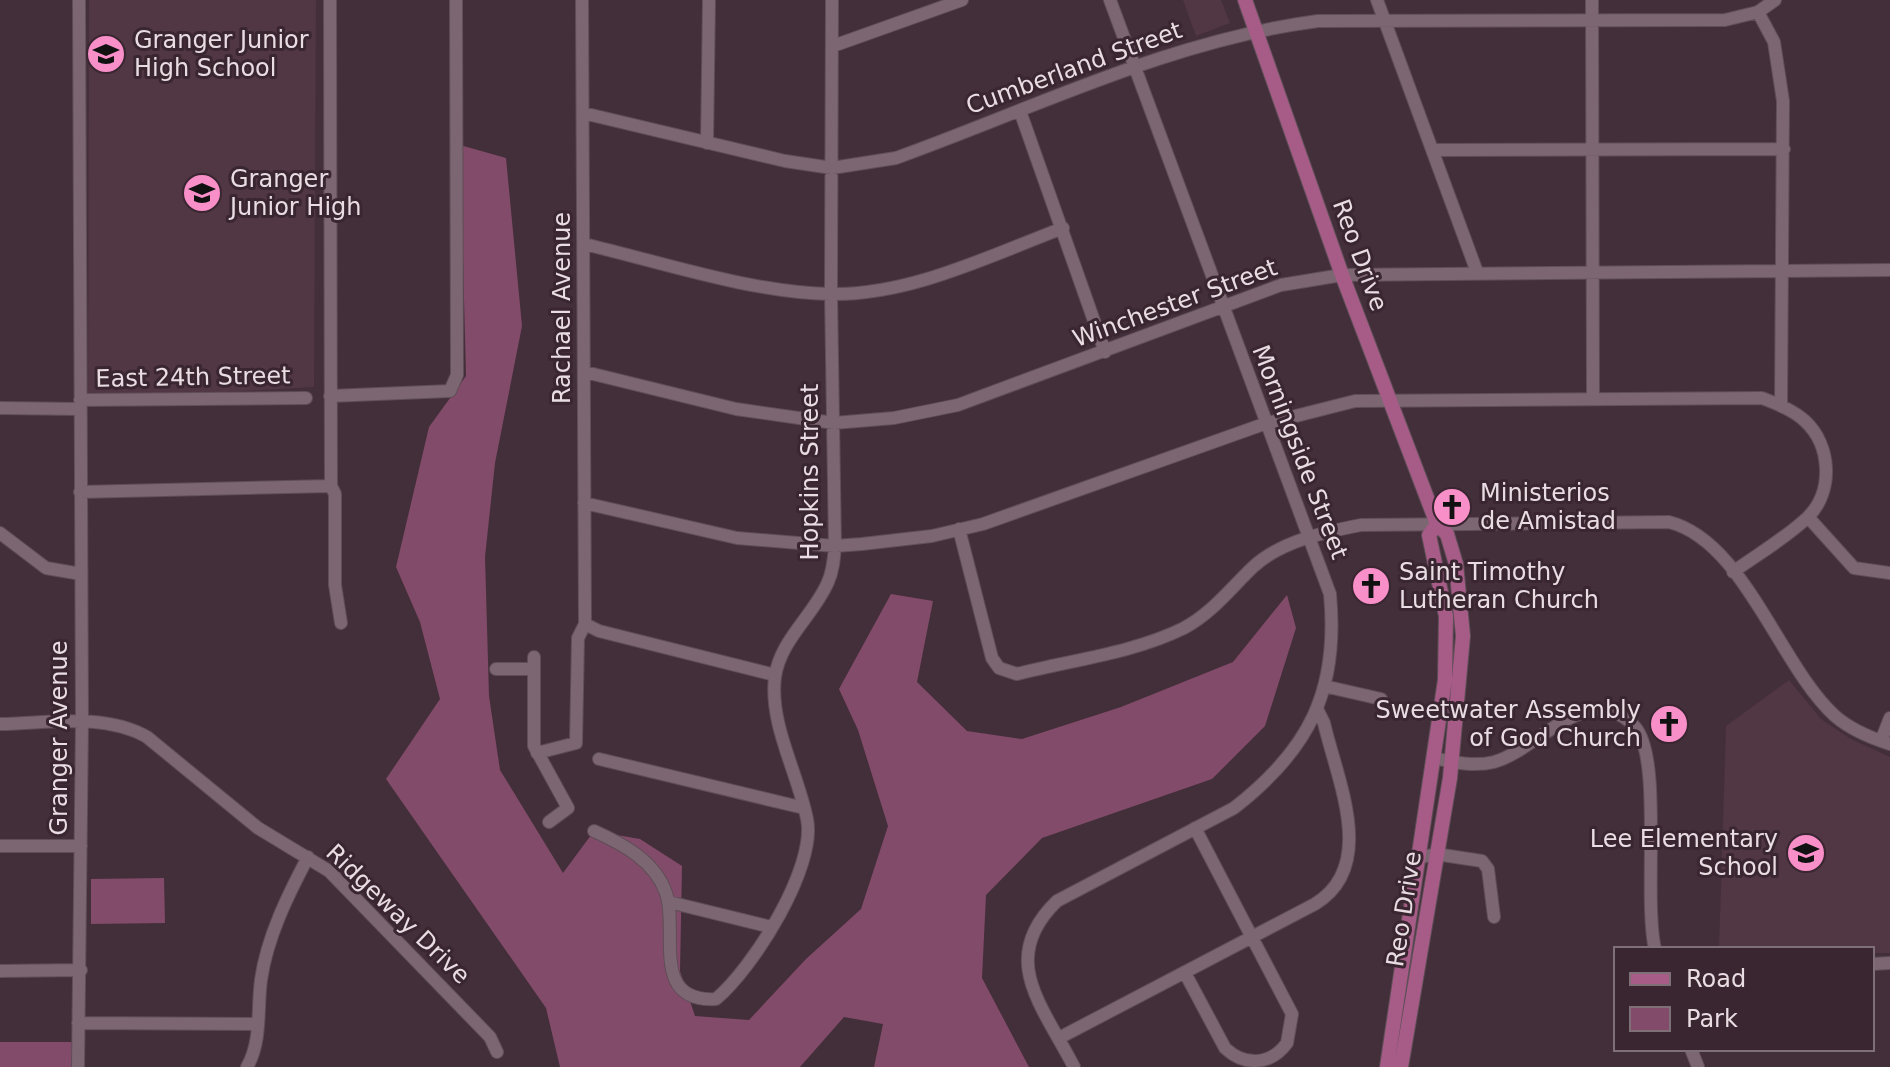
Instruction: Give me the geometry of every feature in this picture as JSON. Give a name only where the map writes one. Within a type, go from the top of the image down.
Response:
[{"type":"main road","name":"Reo Drive","points":[[1245,0],[1342,275],[1437,524],[1447,534],[1462,598],[1463,636],[1451,762],[1401,1067]]},
{"type":"main road","name":"Reo Drive","points":[[1387,1067],[1447,646],[1444,601],[1429,535],[1437,524]]},
{"type":"street","name":"Granger Avenue","points":[[78,1067],[82,723],[79,0]]},
{"type":"street","points":[[330,0],[331,486],[335,494],[335,585],[341,623]]},
{"type":"street","points":[[330,396],[450,391],[457,375],[456,0]]},
{"type":"street","name":"Rachael Avenue","points":[[537,753],[576,743],[578,638],[584,620],[582,0]]},
{"type":"street","points":[[707,143],[709,0]]},
{"type":"street","name":"Hopkins Street","points":[[775,675],[784,650],[828,584],[835,546],[831,294],[832,0]]},
{"type":"street","points":[[833,46],[962,0]]},
{"type":"street","name":"Morningside Street","points":[[1074,1067],[1026,967],[1030,935],[1039,918],[1057,901],[1195,828],[1251,794],[1291,751],[1318,711],[1333,653],[1330,594],[1264,424],[1110,0]]},
{"type":"street","points":[[1377,0],[1477,272]]},
{"type":"street","points":[[1592,0],[1593,398]]},
{"type":"street","name":"Cumberland Street","points":[[583,113],[785,161],[832,168],[896,158],[1135,68],[1256,29],[1318,21],[1725,20],[1758,12],[1775,0]]},
{"type":"street","points":[[1758,12],[1774,42],[1783,101],[1781,406]]},
{"type":"street","points":[[1020,111],[1105,352]]},
{"type":"street","points":[[1434,150],[1593,147],[1784,149]]},
{"type":"street","points":[[584,244],[763,286],[831,294],[926,279],[1063,228]]},
{"type":"street","name":"Winchester Street","points":[[585,372],[736,409],[834,423],[894,418],[958,405],[1105,352],[1221,304],[1281,285],[1342,275],[1890,270]]},
{"type":"street","name":"East 24th Street","points":[[0,408],[306,398]]},
{"type":"street","points":[[584,503],[737,538],[835,546],[959,529],[1264,424],[1355,401],[1762,398],[1781,406],[1811,428],[1824,452],[1824,487],[1808,517],[1733,572]]},
{"type":"street","points":[[80,492],[331,486]]},
{"type":"street","points":[[1808,517],[1854,568],[1890,573]]},
{"type":"street","points":[[959,529],[991,653],[999,668],[1017,674],[1182,629],[1204,615],[1255,565],[1287,545],[1361,525],[1660,520],[1702,536],[1733,572],[1816,694],[1850,727],[1885,742],[1890,718]]},
{"type":"street","points":[[0,533],[46,568],[81,574]]},
{"type":"street","points":[[584,620],[599,631],[775,675],[780,725],[808,831],[803,862],[771,927],[723,993],[716,999],[702,1000],[678,983],[669,964],[669,902],[659,879],[629,847],[594,831]]},
{"type":"street","points":[[496,669],[534,663],[537,753],[568,808],[549,822]]},
{"type":"street","points":[[1324,686],[1381,699]]},
{"type":"street","points":[[1059,1038],[1322,899],[1340,881],[1347,866],[1350,835],[1318,711]]},
{"type":"street","points":[[1433,758],[1451,762],[1493,762],[1582,712],[1604,711],[1627,720],[1642,736],[1648,753],[1650,920],[1655,947]]},
{"type":"street","name":"Ridgeway Drive","points":[[0,724],[129,726],[147,737],[258,828],[329,871],[490,1037],[497,1052]]},
{"type":"street","points":[[599,759],[804,808]]},
{"type":"street","points":[[1185,973],[1230,1053],[1252,1062],[1274,1057],[1290,1038],[1292,1014],[1195,828]]},
{"type":"street","points":[[0,846],[81,846]]},
{"type":"street","points":[[1418,858],[1436,854],[1482,861],[1488,869],[1494,917]]},
{"type":"street","points":[[247,1067],[253,1057],[265,959],[279,918],[308,857]]},
{"type":"street","points":[[669,902],[771,927]]},
{"type":"street","points":[[0,971],[81,970]]},
{"type":"street","points":[[78,1023],[258,1024]]},
{"type":"street","points":[[1681,1067],[1695,1059]]},
{"type":"shaded area","name":"Granger Junior High","points":[[89,0],[316,0],[314,387],[88,400]]},
{"type":"shaded area","points":[[1183,0],[1221,0],[1230,23],[1196,36]]},
{"type":"shaded area","name":"Lee Elementary School","points":[[1789,680],[1821,719],[1851,739],[1890,757],[1890,953],[1874,953],[1874,947],[1719,947],[1726,726]]},
{"type":"green space","points":[[460,145],[506,158],[522,326],[495,463],[485,557],[489,696],[500,770],[563,873],[594,831],[640,839],[682,866],[680,971],[695,1016],[749,1020],[806,959],[861,909],[888,826],[858,730],[839,689],[891,594],[933,601],[917,682],[967,731],[1022,739],[1121,707],[1233,662],[1287,595],[1296,628],[1265,726],[1212,779],[1042,838],[986,895],[982,978],[1029,1067],[874,1067],[883,1024],[844,1017],[800,1067],[560,1067],[546,1008],[386,779],[440,699],[420,622],[396,567],[429,427],[466,376]]},
{"type":"green space","points":[[164,878],[165,923],[91,924],[91,879]]},
{"type":"green space","points":[[0,1042],[72,1042],[72,1067],[0,1067]]},
{"type":"place","name":"Granger Junior High School","points":[[106,54]]},
{"type":"place","name":"Granger Junior High","points":[[202,193]]},
{"type":"place","name":"Ministerios de Amistad","points":[[1452,507]]},
{"type":"place","name":"Saint Timothy Lutheran Church","points":[[1371,586]]},
{"type":"place","name":"Sweetwater Assembly of God Church","points":[[1669,724]]},
{"type":"place","name":"Lee Elementary School","points":[[1806,853]]}]
